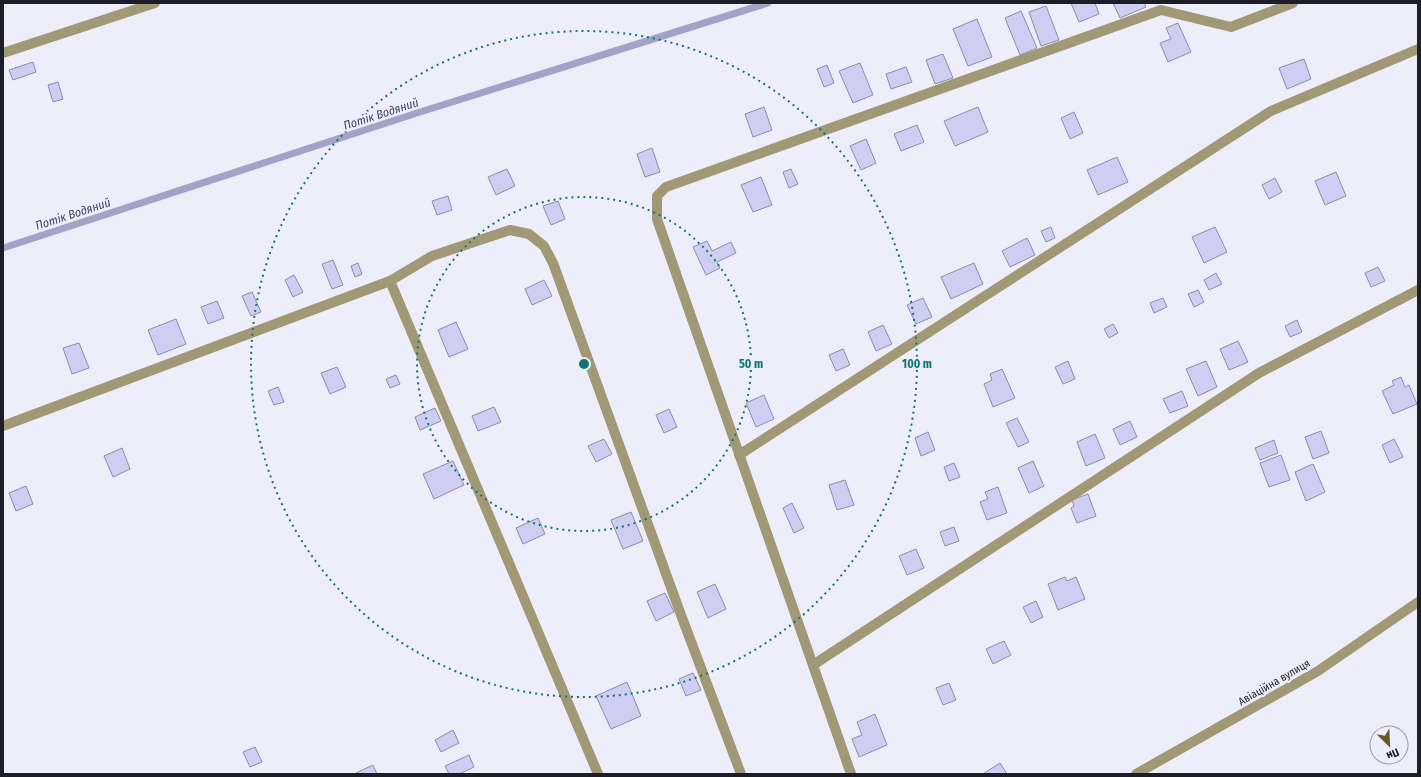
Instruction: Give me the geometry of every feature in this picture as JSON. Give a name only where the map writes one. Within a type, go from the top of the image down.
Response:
[{"type":"street","points":[[3,53],[154,3]]},
{"type":"street","points":[[851,774],[656,219],[657,196],[666,187],[1161,10],[1231,27],[1293,3]]},
{"type":"street","points":[[739,455],[1271,110],[1418,49]]},
{"type":"street","points":[[3,426],[390,281],[432,256],[510,230],[529,234],[544,246],[553,263],[681,615],[741,774]]},
{"type":"street","points":[[390,281],[598,774]]},
{"type":"street","points":[[813,665],[1259,374],[1418,290]]},
{"type":"street","name":"Авіаційна вулиця","points":[[1136,774],[1318,671],[1418,602]]},
{"type":"building","points":[[1071,3],[1095,3],[1099,14],[1079,22]]},
{"type":"building","points":[[1113,3],[1144,3],[1146,7],[1120,18]]},
{"type":"building","points":[[1046,6],[1059,40],[1041,46],[1029,12]]},
{"type":"building","points":[[1021,11],[1037,48],[1020,55],[1005,18]]},
{"type":"building","points":[[977,19],[992,57],[968,66],[953,29]]},
{"type":"building","points":[[1178,23],[1191,52],[1168,62],[1160,43],[1171,39],[1166,28]]},
{"type":"building","points":[[943,54],[953,78],[935,84],[926,60]]},
{"type":"building","points":[[1304,59],[1311,79],[1287,89],[1279,68]]},
{"type":"building","points":[[33,62],[36,72],[13,80],[9,70]]},
{"type":"building","points":[[860,63],[873,95],[853,103],[839,71]]},
{"type":"building","points":[[827,65],[834,83],[824,87],[817,69]]},
{"type":"building","points":[[906,67],[912,82],[891,89],[886,74]]},
{"type":"building","points":[[58,82],[63,99],[53,102],[48,85]]},
{"type":"building","points":[[764,107],[772,130],[753,137],[745,114]]},
{"type":"building","points":[[978,107],[988,132],[955,146],[944,121]]},
{"type":"building","points":[[1074,112],[1083,133],[1070,139],[1061,118]]},
{"type":"building","points":[[917,125],[924,142],[901,151],[894,134]]},
{"type":"building","points":[[866,139],[876,163],[861,170],[850,146]]},
{"type":"building","points":[[652,148],[660,172],[645,177],[637,154]]},
{"type":"building","points":[[1117,157],[1128,182],[1098,195],[1087,170]]},
{"type":"building","points":[[507,169],[515,186],[496,195],[488,177]]},
{"type":"building","points":[[791,169],[798,184],[789,188],[783,172]]},
{"type":"building","points":[[1336,172],[1346,196],[1325,205],[1315,181]]},
{"type":"building","points":[[761,177],[772,205],[753,212],[741,185]]},
{"type":"building","points":[[1275,178],[1282,192],[1269,199],[1262,185]]},
{"type":"building","points":[[448,196],[452,210],[437,215],[432,201]]},
{"type":"building","points":[[558,201],[565,219],[551,225],[543,206]]},
{"type":"building","points":[[1051,227],[1055,238],[1046,242],[1041,231]]},
{"type":"building","points":[[1215,227],[1227,252],[1204,263],[1192,237]]},
{"type":"building","points":[[1027,238],[1035,255],[1010,267],[1002,251]]},
{"type":"building","points":[[707,241],[712,251],[731,242],[736,253],[717,262],[720,268],[706,275],[693,247]]},
{"type":"building","points":[[333,260],[343,285],[332,289],[322,264]]},
{"type":"building","points":[[358,263],[362,274],[355,277],[351,266]]},
{"type":"building","points":[[974,263],[983,284],[951,299],[941,277]]},
{"type":"building","points":[[1378,267],[1385,281],[1371,287],[1365,273]]},
{"type":"building","points":[[1216,273],[1222,284],[1209,290],[1204,280]]},
{"type":"building","points":[[294,275],[303,292],[293,297],[285,280]]},
{"type":"building","points":[[544,280],[552,296],[532,305],[525,289]]},
{"type":"building","points":[[1198,290],[1204,302],[1194,307],[1188,294]]},
{"type":"building","points":[[252,292],[261,312],[251,316],[242,296]]},
{"type":"building","points":[[923,298],[932,317],[916,324],[907,305]]},
{"type":"building","points":[[1163,298],[1167,307],[1154,313],[1150,303]]},
{"type":"building","points":[[217,301],[224,318],[208,324],[201,307]]},
{"type":"building","points":[[176,319],[186,344],[158,355],[148,330]]},
{"type":"building","points":[[1297,320],[1302,332],[1290,337],[1285,326]]},
{"type":"building","points":[[456,322],[468,349],[449,357],[438,330]]},
{"type":"building","points":[[1113,324],[1118,333],[1109,338],[1104,329]]},
{"type":"building","points":[[883,325],[892,344],[876,351],[868,332]]},
{"type":"building","points":[[1238,341],[1248,362],[1229,370],[1220,349]]},
{"type":"building","points":[[79,343],[89,368],[72,374],[63,348]]},
{"type":"building","points":[[843,349],[850,365],[836,371],[829,355]]},
{"type":"building","points":[[1068,361],[1075,379],[1063,384],[1055,367]]},
{"type":"building","points":[[1206,361],[1217,387],[1198,396],[1186,369]]},
{"type":"building","points":[[337,367],[346,387],[330,394],[321,373]]},
{"type":"building","points":[[1002,369],[1015,398],[993,407],[984,384],[992,380],[990,374]]},
{"type":"building","points":[[396,375],[400,384],[390,388],[386,379]]},
{"type":"building","points":[[1401,377],[1405,387],[1409,385],[1417,404],[1393,414],[1382,391],[1394,385],[1392,381]]},
{"type":"building","points":[[278,387],[284,402],[274,405],[268,391]]},
{"type":"building","points":[[1182,391],[1188,406],[1170,413],[1163,399]]},
{"type":"building","points":[[764,395],[774,419],[756,427],[746,403]]},
{"type":"building","points":[[494,407],[501,422],[478,431],[472,416]]},
{"type":"building","points":[[435,408],[441,421],[420,430],[415,417]]},
{"type":"building","points":[[669,409],[677,427],[664,433],[656,415]]},
{"type":"building","points":[[1017,418],[1029,442],[1018,447],[1006,423]]},
{"type":"building","points":[[1130,421],[1137,437],[1120,445],[1113,429]]},
{"type":"building","points":[[1321,431],[1329,453],[1313,459],[1305,437]]},
{"type":"building","points":[[928,432],[935,450],[921,456],[915,438]]},
{"type":"building","points":[[1095,434],[1105,458],[1086,466],[1077,442]]},
{"type":"building","points":[[604,439],[612,454],[596,462],[588,446]]},
{"type":"building","points":[[1394,439],[1403,457],[1390,463],[1382,445]]},
{"type":"building","points":[[1274,440],[1278,453],[1260,460],[1255,448]]},
{"type":"building","points":[[122,448],[130,469],[113,477],[104,456]]},
{"type":"building","points":[[1281,455],[1290,480],[1269,487],[1260,463]]},
{"type":"building","points":[[453,461],[464,485],[434,499],[423,474]]},
{"type":"building","points":[[1033,461],[1044,486],[1029,493],[1018,468]]},
{"type":"building","points":[[954,463],[960,477],[949,481],[944,467]]},
{"type":"building","points":[[1313,464],[1325,492],[1306,501],[1295,472]]},
{"type":"building","points":[[845,480],[854,505],[837,510],[829,485]]},
{"type":"building","points":[[26,486],[33,504],[16,511],[9,493]]},
{"type":"building","points":[[998,487],[1007,513],[987,520],[980,502],[988,499],[985,492]]},
{"type":"building","points":[[1088,494],[1096,516],[1077,523],[1071,508],[1074,506],[1072,500]]},
{"type":"building","points":[[792,503],[804,528],[794,533],[783,508]]},
{"type":"building","points":[[631,512],[643,541],[623,549],[611,520]]},
{"type":"building","points":[[538,518],[545,534],[523,544],[516,528]]},
{"type":"building","points":[[954,527],[959,541],[945,546],[940,532]]},
{"type":"building","points":[[916,549],[924,568],[907,575],[899,556]]},
{"type":"building","points":[[1065,577],[1067,581],[1076,577],[1085,599],[1058,610],[1048,584]]},
{"type":"building","points":[[715,584],[726,609],[708,618],[697,592]]},
{"type":"building","points":[[665,593],[674,612],[656,621],[647,601]]},
{"type":"building","points":[[1036,601],[1043,617],[1031,623],[1023,607]]},
{"type":"building","points":[[1004,641],[1011,655],[993,664],[986,649]]},
{"type":"building","points":[[693,673],[701,690],[686,696],[679,679]]},
{"type":"building","points":[[627,682],[641,716],[611,729],[596,696]]},
{"type":"building","points":[[949,683],[956,700],[943,705],[936,688]]},
{"type":"building","points":[[875,714],[887,745],[859,757],[852,739],[862,735],[857,722]]},
{"type":"building","points":[[453,730],[459,743],[441,752],[435,740]]},
{"type":"building","points":[[255,747],[262,762],[250,767],[243,752]]},
{"type":"building","points":[[469,755],[474,767],[459,774],[449,774],[445,766]]},
{"type":"building","points":[[1000,763],[1007,774],[983,774]]},
{"type":"building","points":[[373,765],[377,774],[356,774],[356,773]]},
{"type":"waterway","name":"Потік Водяний","points":[[3,248],[417,113],[768,3]]}]
